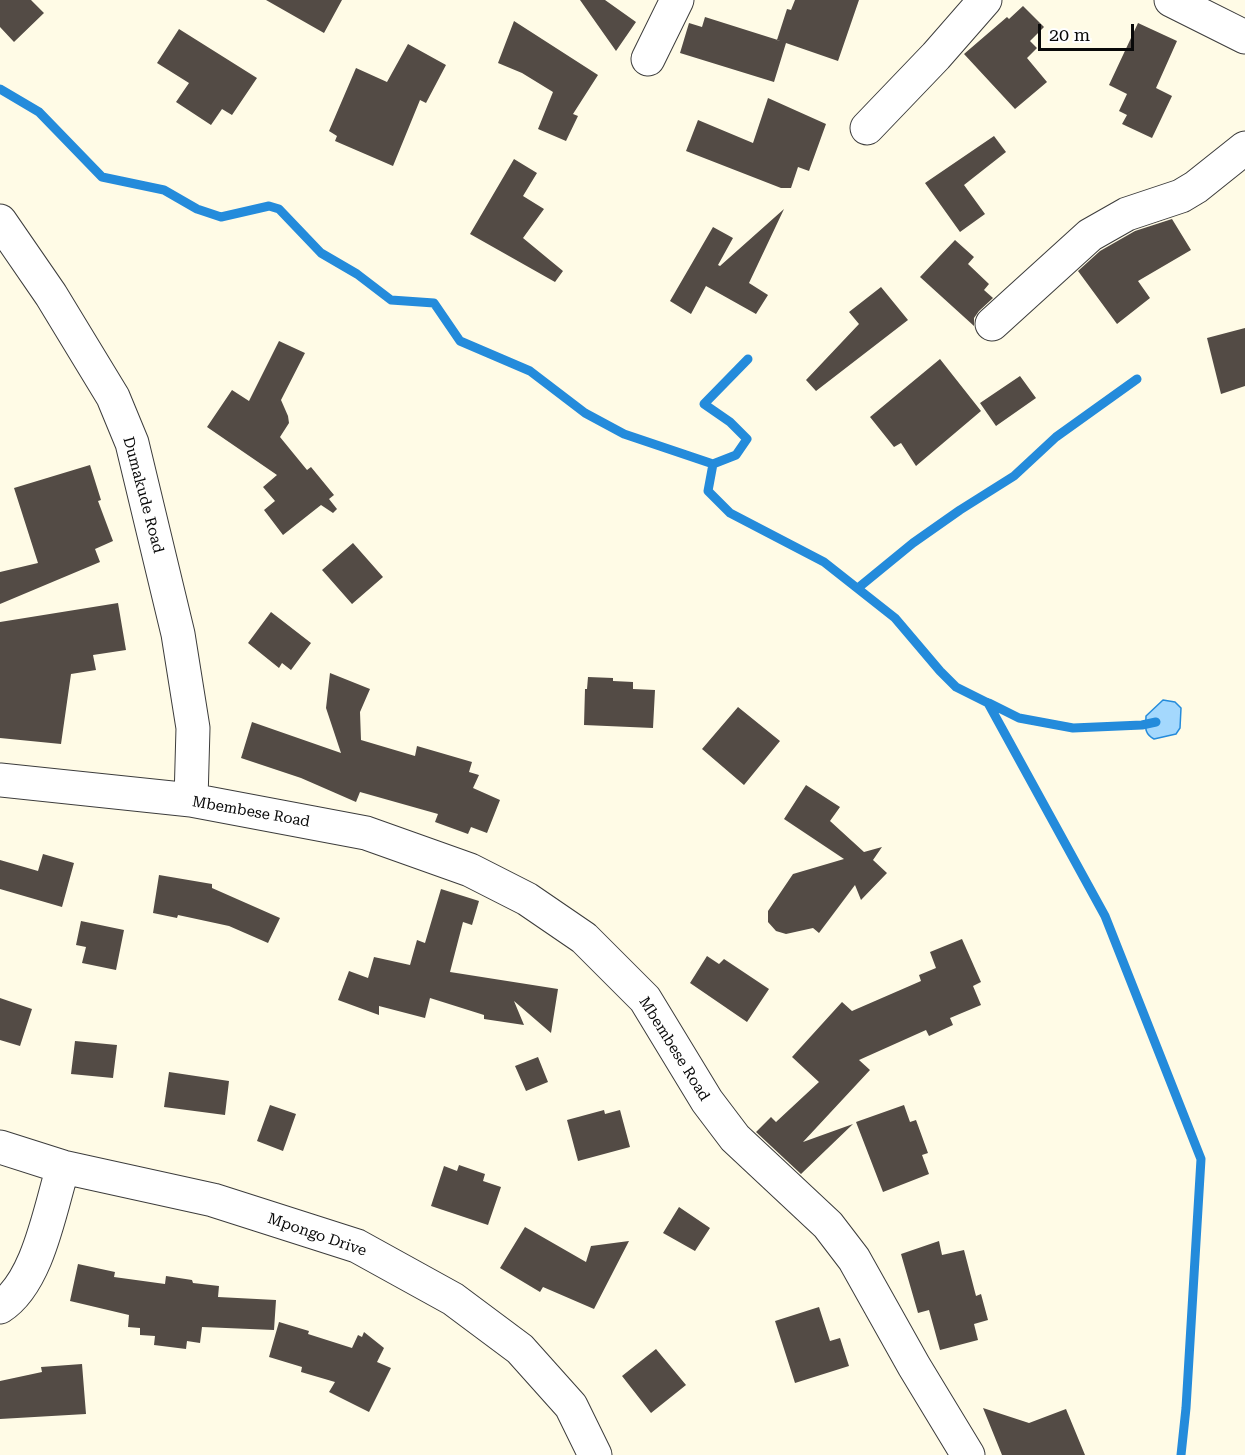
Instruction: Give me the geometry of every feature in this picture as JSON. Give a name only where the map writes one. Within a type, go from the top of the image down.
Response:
[{"type":"street","points":[[648,59],[677,0]]},
{"type":"street","points":[[867,128],[936,56],[985,0]]},
{"type":"street","points":[[1185,3],[1245,37]]},
{"type":"street","points":[[992,324],[1090,235],[1127,214],[1182,196],[1245,148]]},
{"type":"street","name":"Dumakude Road","points":[[0,221],[51,294],[113,397],[132,443],[178,634],[193,729],[191,800]]},
{"type":"street","name":"Mbembese Road","points":[[0,780],[191,800],[366,833],[470,870],[527,899],[584,938],[645,999],[707,1101],[735,1138],[828,1225],[854,1259],[914,1365],[969,1455]]},
{"type":"street","name":"Mpongo Drive","points":[[0,1148],[63,1167],[213,1200],[357,1246],[453,1299],[520,1349],[571,1406],[596,1455]]},
{"type":"street","points":[[0,1307],[10,1300],[24,1283],[36,1256],[63,1167]]},
{"type":"water","points":[[1163,700],[1175,702],[1181,708],[1180,728],[1176,734],[1154,739],[1147,732],[1146,716]]},
{"type":"building","points":[[0,0],[31,0],[44,13],[14,42],[0,27]]},
{"type":"building","points":[[266,0],[342,0],[324,33]]},
{"type":"building","points":[[580,0],[605,0],[636,22],[616,51]]},
{"type":"building","points":[[795,0],[859,0],[838,61],[786,43],[774,82],[680,53],[689,23],[702,27],[705,17],[777,40],[787,9],[791,10]]},
{"type":"building","points":[[1023,6],[1044,27],[1030,41],[1037,48],[1027,58],[1047,82],[1015,109],[964,54]]},
{"type":"building","points":[[514,21],[598,75],[573,114],[578,116],[566,141],[538,129],[553,92],[522,73],[498,63]]},
{"type":"building","points":[[1138,23],[1177,41],[1156,88],[1172,96],[1152,138],[1122,124],[1127,115],[1119,111],[1127,94],[1109,85]]},
{"type":"building","points":[[179,29],[257,78],[232,115],[222,109],[211,125],[176,102],[189,83],[157,63]]},
{"type":"building","points":[[408,44],[446,65],[426,103],[420,100],[393,166],[335,141],[337,136],[329,131],[356,68],[387,82]]},
{"type":"building","points":[[768,98],[826,124],[809,171],[798,167],[791,188],[781,188],[686,151],[698,120],[753,143]]},
{"type":"building","points":[[994,136],[1006,152],[964,185],[985,214],[960,232],[925,183]]},
{"type":"building","points":[[514,159],[537,173],[523,196],[544,209],[523,238],[563,271],[555,282],[470,234]]},
{"type":"building","points":[[784,209],[749,283],[768,295],[756,314],[706,286],[691,314],[670,301],[713,227],[733,238],[718,265],[720,266]]},
{"type":"building","points":[[1172,219],[1191,250],[1138,281],[1150,298],[1117,324],[1078,271],[1100,251],[1135,231]]},
{"type":"building","points":[[955,240],[974,257],[968,264],[989,284],[984,290],[993,298],[974,318],[974,326],[920,277]]},
{"type":"building","points":[[881,287],[908,320],[816,391],[806,380],[859,324],[849,312]]},
{"type":"building","points":[[1245,328],[1245,386],[1221,394],[1207,338]]},
{"type":"building","points":[[279,341],[305,353],[281,400],[289,423],[280,437],[307,470],[311,467],[334,495],[329,499],[337,509],[333,513],[321,505],[283,535],[264,510],[275,501],[263,487],[277,475],[207,427],[232,390],[249,401]]},
{"type":"building","points":[[940,359],[981,411],[916,466],[901,443],[894,447],[870,417]]},
{"type":"building","points":[[1020,376],[1036,398],[996,426],[980,403]]},
{"type":"building","points":[[90,465],[101,500],[98,501],[113,541],[95,549],[100,562],[0,604],[0,572],[38,563],[14,488]]},
{"type":"building","points":[[353,543],[383,577],[352,604],[322,570]]},
{"type":"building","points":[[118,603],[126,650],[93,655],[96,670],[71,674],[61,744],[0,738],[0,622]]},
{"type":"building","points":[[271,612],[311,643],[291,670],[282,663],[279,668],[248,643]]},
{"type":"building","points":[[330,673],[370,689],[360,712],[361,740],[415,756],[417,746],[472,762],[469,772],[479,775],[473,788],[500,800],[487,833],[471,827],[468,834],[435,822],[438,814],[360,792],[356,802],[301,778],[241,758],[252,722],[341,753],[326,708]]},
{"type":"building","points":[[588,677],[613,678],[613,681],[633,682],[633,689],[655,690],[653,728],[584,725],[585,689],[587,689]]},
{"type":"building","points":[[738,707],[780,741],[744,785],[702,749]]},
{"type":"building","points":[[806,785],[840,807],[830,821],[864,852],[882,847],[873,860],[887,873],[861,900],[855,885],[819,933],[813,928],[786,934],[776,931],[768,922],[768,911],[793,874],[844,859],[784,819]]},
{"type":"building","points":[[43,854],[74,863],[62,907],[0,889],[0,860],[38,871]]},
{"type":"building","points":[[159,875],[212,884],[212,888],[280,918],[268,943],[229,926],[178,915],[177,918],[153,913]]},
{"type":"building","points":[[441,889],[479,901],[472,925],[463,922],[450,972],[558,989],[551,1033],[514,1001],[524,1025],[484,1019],[484,1015],[430,998],[425,1018],[379,1006],[379,1015],[338,1000],[349,971],[368,978],[374,957],[410,965],[417,940],[425,943]]},
{"type":"building","points":[[81,921],[124,930],[116,970],[82,963],[86,947],[76,945]]},
{"type":"building","points":[[962,939],[981,982],[973,986],[981,1005],[950,1018],[953,1025],[929,1036],[926,1030],[859,1060],[870,1070],[803,1142],[853,1124],[801,1174],[756,1132],[771,1117],[776,1122],[819,1082],[792,1057],[842,1002],[852,1011],[921,981],[919,975],[936,968],[930,952]]},
{"type":"building","points":[[707,956],[719,964],[724,959],[769,989],[747,1022],[690,983]]},
{"type":"building","points":[[0,998],[32,1009],[20,1046],[0,1040]]},
{"type":"building","points":[[75,1041],[117,1045],[113,1078],[71,1074]]},
{"type":"building","points":[[538,1057],[548,1082],[526,1091],[515,1066]]},
{"type":"building","points":[[169,1072],[229,1081],[225,1115],[164,1107]]},
{"type":"building","points":[[270,1105],[296,1114],[283,1151],[257,1141]]},
{"type":"building","points":[[904,1105],[910,1122],[916,1120],[928,1153],[922,1155],[929,1174],[883,1192],[856,1122]]},
{"type":"building","points":[[604,1110],[605,1114],[620,1110],[630,1147],[578,1161],[567,1120]]},
{"type":"building","points":[[459,1165],[485,1174],[483,1181],[501,1187],[488,1225],[431,1206],[444,1166],[457,1171]]},
{"type":"building","points":[[679,1207],[710,1228],[695,1251],[663,1233]]},
{"type":"building","points":[[525,1227],[586,1262],[591,1246],[629,1241],[594,1309],[543,1287],[540,1292],[500,1268]]},
{"type":"building","points":[[939,1241],[942,1255],[964,1250],[976,1296],[981,1294],[988,1320],[974,1324],[978,1340],[940,1350],[929,1310],[918,1313],[901,1254]]},
{"type":"building","points":[[78,1264],[115,1272],[114,1277],[165,1284],[166,1276],[192,1280],[193,1283],[219,1286],[218,1297],[276,1300],[274,1330],[202,1327],[200,1343],[187,1341],[186,1349],[154,1345],[155,1336],[140,1335],[140,1328],[128,1327],[129,1315],[70,1301]]},
{"type":"building","points":[[819,1307],[830,1341],[840,1338],[849,1366],[795,1383],[775,1321]]},
{"type":"building","points":[[279,1322],[352,1348],[358,1335],[362,1337],[364,1332],[384,1348],[377,1362],[391,1368],[369,1412],[329,1392],[335,1382],[301,1372],[302,1367],[269,1357]]},
{"type":"building","points":[[656,1349],[686,1385],[651,1413],[622,1376]]},
{"type":"building","points":[[82,1364],[86,1414],[0,1419],[0,1381],[42,1372],[41,1367]]},
{"type":"building","points":[[983,1408],[1029,1423],[1066,1409],[1085,1455],[1002,1455]]},
{"type":"waterway","points":[[0,89],[39,112],[102,177],[164,190],[197,209],[221,217],[269,206],[279,209],[321,253],[357,274],[391,300],[434,303],[460,341],[530,371],[585,413],[624,434],[713,464],[708,491],[730,513],[824,562],[895,618],[956,687],[988,703],[1105,916],[1201,1159],[1186,1408],[1181,1455]]},
{"type":"waterway","points":[[713,464],[736,455],[747,439],[730,422],[704,404],[748,359]]},
{"type":"waterway","points":[[858,588],[913,543],[1014,476],[1056,437],[1137,379]]},
{"type":"waterway","points":[[989,703],[1019,718],[1073,728],[1142,725],[1156,722]]}]
